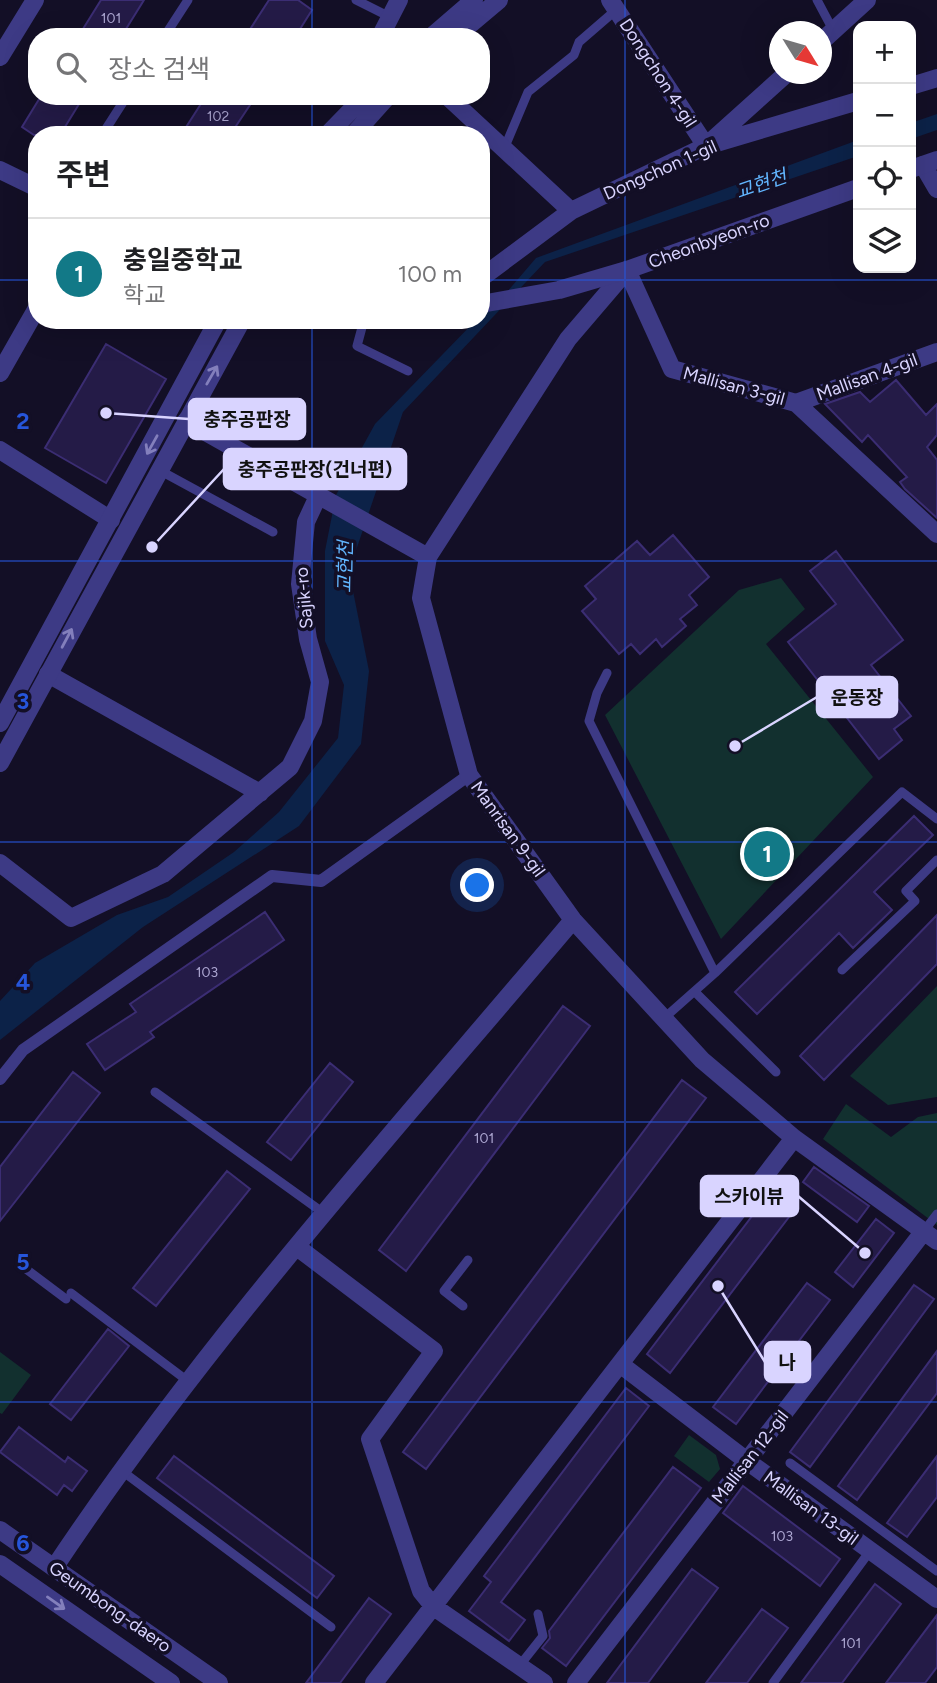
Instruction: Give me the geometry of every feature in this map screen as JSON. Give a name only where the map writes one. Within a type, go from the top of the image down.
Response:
[{"type":"street","points":[[0,57],[35,0]]},
{"type":"street","points":[[384,28],[399,0]]},
{"type":"street","points":[[441,28],[474,0]]},
{"type":"street","points":[[466,28],[499,0]]},
{"type":"street","points":[[832,32],[867,0]]},
{"type":"street","name":"Dongchon 4-gil","points":[[613,3],[706,146]]},
{"type":"street","points":[[916,84],[937,78]]},
{"type":"street","points":[[706,146],[775,84]]},
{"type":"street","name":"Dongchon 1-gil","points":[[490,271],[571,211],[706,146],[853,102]]},
{"type":"street","points":[[336,126],[356,105]]},
{"type":"street","points":[[361,126],[380,105]]},
{"type":"street","points":[[457,105],[479,126]]},
{"type":"street","points":[[490,136],[571,211]]},
{"type":"street","points":[[924,165],[937,189]]},
{"type":"street","points":[[0,170],[28,184]]},
{"type":"street","name":"Cheonbyeon-ro","points":[[490,302],[558,290],[627,270],[853,190]]},
{"type":"street","name":"Mallisan 3-gil","points":[[627,270],[672,369],[796,403],[937,534]]},
{"type":"street","name":"Manrisan 9-gil","points":[[627,270],[568,339],[428,557],[421,598],[469,775],[573,920],[702,1060],[794,1138],[930,1236]]},
{"type":"street","points":[[0,373],[28,324]]},
{"type":"street","points":[[0,723],[213,329]]},
{"type":"street","points":[[0,763],[237,329]]},
{"type":"street","name":"Mallisan 4-gil","points":[[796,403],[937,352]]},
{"type":"street","points":[[186,421],[428,557]]},
{"type":"street","points":[[0,450],[111,520]]},
{"type":"street","name":"Sajik-ro","points":[[0,863],[71,918],[163,874],[289,767],[313,721],[320,682],[308,639],[300,584],[306,522],[319,494]]},
{"type":"street","points":[[48,674],[260,793]]},
{"type":"street","points":[[0,1079],[23,1050],[271,876],[321,881],[469,775]]},
{"type":"street","points":[[54,1568],[120,1470],[297,1247],[573,920]]},
{"type":"street","points":[[374,1683],[794,1138]]},
{"type":"street","name":"Mallisan 12-gil","points":[[576,1683],[747,1461],[930,1236]]},
{"type":"street","points":[[297,1247],[434,1351],[370,1439],[421,1591],[434,1607],[544,1683]]},
{"type":"street","name":"Mallisan 13-gil","points":[[621,1364],[747,1461],[937,1599]]},
{"type":"street","name":"Geumbong-daero","points":[[0,1530],[219,1683]]},
{"type":"street","name":"Geumbong-daero","points":[[0,1564],[171,1683]]},
{"type":"lane","points":[[170,28],[188,0]]},
{"type":"lane","points":[[356,0],[390,17]]},
{"type":"lane","points":[[817,0],[823,21]]},
{"type":"lane","points":[[504,149],[528,92],[574,55],[579,42],[613,3]]},
{"type":"lane","points":[[108,126],[121,105]]},
{"type":"lane","points":[[362,329],[357,346],[408,371]]},
{"type":"lane","points":[[159,470],[273,532]]},
{"type":"lane","points":[[607,673],[597,693],[589,720],[715,973]]},
{"type":"lane","points":[[663,1019],[695,992],[902,792],[937,820]]},
{"type":"lane","points":[[842,970],[915,901],[906,891],[937,860]]},
{"type":"lane","points":[[695,992],[776,1073]]},
{"type":"lane","points":[[155,1092],[325,1214]]},
{"type":"lane","points":[[930,1236],[937,1213]]},
{"type":"lane","points":[[463,1306],[444,1291],[468,1260]]},
{"type":"lane","points":[[22,1266],[69,1296],[189,1382]]},
{"type":"lane","points":[[790,1463],[937,1571]]},
{"type":"lane","points":[[120,1470],[331,1627]]},
{"type":"lane","points":[[773,1683],[870,1551]]},
{"type":"lane","points":[[520,1665],[543,1636],[538,1614]]},
{"type":"green space","points":[[781,578],[805,609],[766,644],[873,777],[721,939],[605,715],[739,590]]},
{"type":"green space","points":[[937,986],[937,1097],[888,1105],[850,1076]]},
{"type":"green space","points":[[846,1104],[891,1137],[918,1117],[937,1113],[937,1225],[823,1139]]},
{"type":"green space","points":[[0,1352],[31,1375],[2,1414],[0,1413]]},
{"type":"green space","points":[[689,1435],[716,1455],[720,1469],[709,1482],[674,1456]]},
{"type":"water","points":[[937,114],[937,130],[916,137],[916,121]]},
{"type":"water","name":"교현천","points":[[853,142],[853,158],[545,262],[490,320],[490,308],[536,258]]},
{"type":"water","name":"교현천","points":[[467,329],[482,329],[403,412],[349,571],[369,671],[361,744],[299,826],[143,927],[0,1040],[0,1001],[35,963],[117,915],[168,897],[234,852],[279,812],[338,738],[344,685],[325,641],[325,551],[336,495],[375,424]]},
{"type":"building","points":[[101,0],[144,0],[127,28],[84,28]]},
{"type":"building","points":[[269,0],[298,0],[312,10],[301,28],[251,28]]},
{"type":"building","points":[[35,105],[78,105],[66,126],[28,126],[28,131],[22,127]]},
{"type":"building","points":[[200,105],[250,105],[236,126],[187,126]]},
{"type":"building","points":[[106,344],[166,379],[106,483],[45,448]]},
{"type":"building","points":[[896,380],[926,415],[937,404],[937,435],[927,447],[937,460],[937,518],[905,489],[900,482],[907,477],[868,435],[862,442],[825,404],[860,392],[870,402]]},
{"type":"building","points":[[673,535],[709,577],[689,595],[697,605],[680,619],[686,626],[662,647],[656,639],[640,654],[631,644],[619,654],[582,611],[596,599],[585,586],[637,541],[650,555]]},
{"type":"building","points":[[836,551],[903,640],[871,665],[911,716],[894,729],[902,740],[879,759],[788,642],[836,604],[810,571]]},
{"type":"building","points":[[914,816],[933,835],[874,892],[892,910],[853,948],[839,933],[757,1014],[735,992]]},
{"type":"building","points":[[265,912],[284,940],[150,1032],[154,1037],[105,1070],[87,1044],[136,1012],[130,1004]]},
{"type":"building","points":[[937,915],[937,964],[824,1080],[800,1056]]},
{"type":"building","points":[[563,1006],[590,1026],[406,1271],[379,1250]]},
{"type":"building","points":[[330,1063],[353,1082],[291,1160],[267,1142]]},
{"type":"building","points":[[73,1072],[100,1093],[0,1221],[0,1167]]},
{"type":"building","points":[[682,1080],[706,1098],[426,1469],[403,1452]]},
{"type":"building","points":[[814,1167],[869,1206],[857,1222],[803,1182]]},
{"type":"building","points":[[227,1171],[250,1189],[156,1306],[133,1288]]},
{"type":"building","points":[[765,1199],[789,1217],[670,1373],[647,1354]]},
{"type":"building","points":[[876,1219],[894,1233],[853,1287],[835,1272]]},
{"type":"building","points":[[807,1283],[830,1300],[736,1424],[713,1407]]},
{"type":"building","points":[[914,1285],[934,1299],[810,1467],[790,1452]]},
{"type":"building","points":[[108,1329],[129,1346],[71,1420],[50,1404]]},
{"type":"building","points":[[937,1351],[937,1393],[857,1500],[838,1486]]},
{"type":"building","points":[[626,1388],[649,1406],[501,1602],[525,1620],[509,1641],[469,1611],[491,1582],[484,1576]]},
{"type":"building","points":[[19,1427],[65,1462],[68,1457],[87,1471],[72,1491],[64,1485],[57,1495],[0,1452]]},
{"type":"building","points":[[174,1456],[334,1576],[317,1598],[157,1478]]},
{"type":"building","points":[[937,1456],[937,1497],[907,1537],[887,1523]]},
{"type":"building","points":[[673,1467],[701,1488],[566,1666],[542,1648],[550,1638],[549,1631]]},
{"type":"building","points":[[743,1486],[840,1559],[820,1586],[723,1513]]},
{"type":"building","points":[[692,1569],[718,1588],[648,1683],[607,1683]]},
{"type":"building","points":[[875,1584],[901,1604],[842,1683],[801,1683]]},
{"type":"building","points":[[369,1598],[391,1614],[340,1683],[306,1683]]},
{"type":"building","points":[[762,1609],[788,1628],[747,1683],[706,1683]]},
{"type":"building","points":[[937,1615],[937,1667],[925,1683],[886,1683]]},
{"type":"place","name":"충주공판장","points":[[106,413]]},
{"type":"place","name":"충주공판장(건너편)","points":[[152,547]]},
{"type":"place","name":"운동장","points":[[735,746]]},
{"type":"place","name":"충일중학교","points":[[767,854]]},
{"type":"place","name":"스카이뷰","points":[[865,1253]]},
{"type":"place","name":"나","points":[[718,1286]]}]
